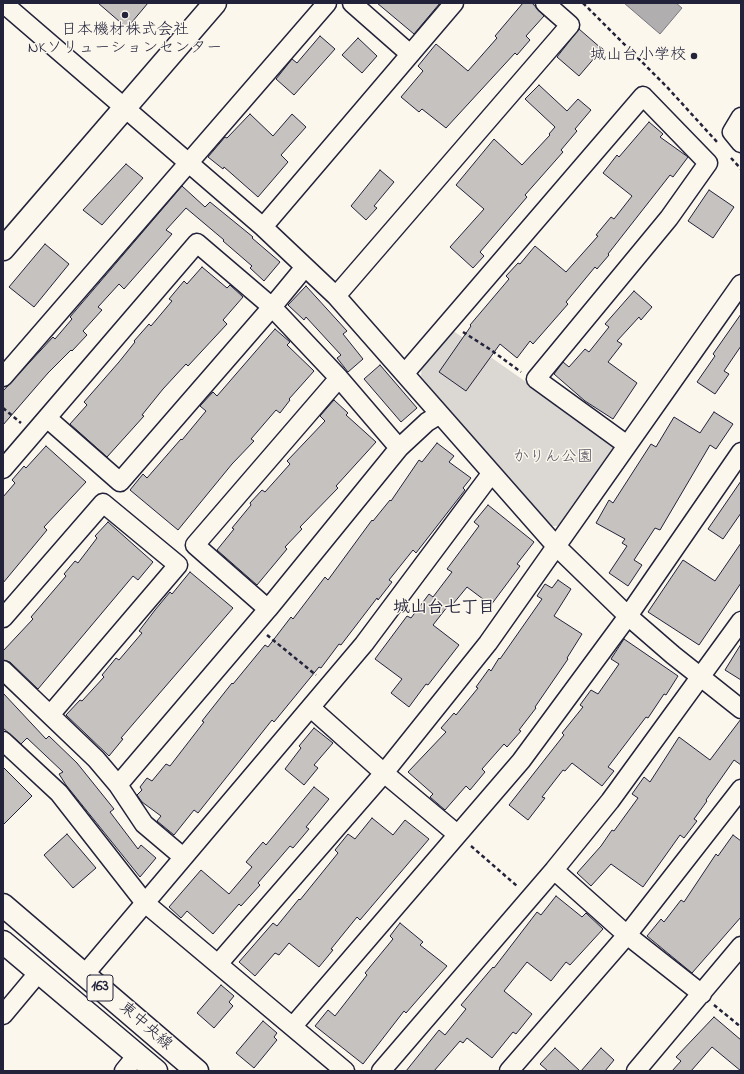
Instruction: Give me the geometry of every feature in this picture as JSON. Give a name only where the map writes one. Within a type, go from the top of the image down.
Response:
[{"type":"main road","points":[[3,249],[215,3]]},
{"type":"main road","name":"東中央線","points":[[3,905],[197,1071]]},
{"type":"main road","name":"東中央線","points":[[3,942],[39,972],[131,1063],[156,1071]]},
{"type":"street","points":[[3,3],[263,227],[305,266],[336,296],[405,373],[491,474],[556,546],[628,616],[701,678],[741,709]]},
{"type":"street","points":[[3,377],[327,3]]},
{"type":"street","points":[[352,3],[410,54]]},
{"type":"street","points":[[263,227],[454,3]]},
{"type":"street","points":[[336,296],[570,25],[545,3]]},
{"type":"street","points":[[405,373],[644,96],[708,164],[669,218],[536,379],[627,445]]},
{"type":"street","points":[[741,117],[732,132],[741,143]]},
{"type":"street","points":[[3,469],[197,243],[272,307],[339,378],[399,448]]},
{"type":"street","points":[[47,418],[120,482],[272,307],[305,266]]},
{"type":"street","points":[[218,964],[384,773],[488,643],[741,284]]},
{"type":"street","points":[[268,609],[195,545],[339,378]]},
{"type":"street","points":[[118,785],[268,609],[399,448],[427,422],[440,414]]},
{"type":"street","points":[[293,1026],[521,761],[628,616],[741,452]]},
{"type":"street","points":[[84,975],[364,644],[491,474]]},
{"type":"street","points":[[3,618],[103,503],[178,565],[50,715]]},
{"type":"street","points":[[381,1071],[554,870],[610,801],[741,621]]},
{"type":"street","points":[[3,670],[96,760],[118,785],[144,824],[183,857]]},
{"type":"street","points":[[311,708],[384,773],[457,834]]},
{"type":"street","points":[[3,741],[59,793],[145,903],[345,1071]]},
{"type":"street","points":[[509,1071],[628,935],[741,789]]},
{"type":"street","points":[[554,870],[628,935],[702,994]]},
{"type":"street","points":[[636,1071],[741,946]]},
{"type":"street","points":[[3,1015],[39,972]]},
{"type":"path","points":[[583,3],[667,87],[720,146]]},
{"type":"path","points":[[730,158],[741,169]]},
{"type":"path","points":[[448,323],[492,350],[527,376],[536,379]]},
{"type":"path","points":[[3,408],[33,434]]},
{"type":"path","points":[[255,624],[329,686]]},
{"type":"path","points":[[457,834],[530,898]]},
{"type":"path","points":[[702,994],[741,1027]]},
{"type":"green space","name":"かりん公園","points":[[452,330],[613,443],[614,452],[563,526],[552,526],[498,468],[421,376],[422,365]]},
{"type":"shaded area","points":[[624,3],[676,3],[682,8],[660,34]]},
{"type":"building","name":"日本機材株式会社 NKソリューションセンター","points":[[98,3],[148,3],[127,28]]},
{"type":"building","points":[[377,3],[440,3],[414,34]]},
{"type":"building","points":[[523,3],[532,3],[544,16],[526,36],[530,40],[517,55],[515,53],[446,128],[422,109],[419,112],[401,97],[423,71],[418,66],[436,44],[468,71],[497,38],[495,36]]},
{"type":"building","points":[[579,29],[602,49],[579,76],[557,57]]},
{"type":"building","points":[[320,36],[335,49],[294,95],[276,79],[292,59],[297,63]]},
{"type":"building","points":[[358,38],[377,56],[362,73],[342,55]]},
{"type":"building","points":[[539,85],[567,111],[578,99],[591,110],[575,129],[577,131],[561,150],[563,152],[525,195],[527,197],[480,252],[484,256],[473,268],[450,247],[484,209],[456,185],[494,139],[522,165],[550,135],[549,134],[555,127],[525,99]]},
{"type":"building","points":[[250,114],[273,136],[292,114],[306,127],[281,155],[288,162],[258,197],[224,167],[223,169],[208,157],[225,137],[227,138]]},
{"type":"building","points":[[649,122],[663,134],[660,137],[688,157],[673,177],[670,175],[608,254],[609,255],[597,269],[595,267],[566,302],[568,304],[533,344],[530,341],[517,358],[500,344],[466,391],[439,372],[471,326],[470,325],[509,279],[506,276],[518,263],[520,264],[535,246],[566,272],[598,236],[596,235],[611,217],[614,219],[632,196],[603,173],[617,155],[619,157]]},
{"type":"building","points":[[126,164],[143,178],[102,225],[83,210]]},
{"type":"building","points":[[380,170],[394,182],[374,206],[377,208],[366,220],[351,206]]},
{"type":"building","points":[[182,186],[205,207],[210,202],[253,237],[252,238],[280,262],[264,281],[250,268],[252,266],[186,208],[166,230],[172,234],[124,289],[119,284],[98,307],[102,310],[83,331],[87,335],[48,373],[3,425],[3,391],[53,337],[55,339],[72,319],[70,317]]},
{"type":"building","points":[[709,190],[734,207],[713,238],[688,221]]},
{"type":"building","points":[[45,244],[69,264],[34,307],[9,287]]},
{"type":"building","points":[[202,267],[227,288],[230,285],[243,297],[223,320],[227,324],[188,366],[186,364],[163,389],[142,415],[144,416],[107,457],[70,424],[87,405],[84,402],[119,362],[135,342],[134,341],[149,324],[151,326],[172,301],[169,299],[184,281],[187,284]]},
{"type":"building","points":[[306,286],[347,331],[343,334],[363,359],[348,372],[337,358],[341,355],[306,317],[304,320],[288,305]]},
{"type":"building","points":[[634,291],[652,307],[641,320],[639,317],[617,341],[622,344],[608,362],[637,383],[613,419],[585,401],[554,374],[563,362],[569,367],[585,349],[589,352],[609,327],[605,324]]},
{"type":"building","points":[[741,314],[741,346],[724,371],[729,374],[715,394],[697,382],[715,356],[713,354]]},
{"type":"building","points":[[275,329],[290,342],[287,345],[314,371],[289,399],[290,400],[280,413],[276,410],[251,439],[254,441],[232,464],[178,530],[130,490],[143,474],[147,478],[181,439],[182,440],[206,411],[200,406],[213,392],[217,396]]},
{"type":"building","points":[[380,365],[417,408],[401,422],[364,379]]},
{"type":"building","points":[[334,400],[348,413],[346,415],[376,442],[336,486],[338,488],[300,527],[302,529],[285,547],[287,549],[257,585],[217,550],[234,529],[232,528],[251,505],[250,503],[262,490],[265,492],[290,464],[287,461],[325,421],[320,416]]},
{"type":"building","points":[[714,412],[733,424],[716,449],[710,445],[660,530],[655,528],[634,560],[642,565],[628,586],[609,573],[627,546],[622,543],[625,539],[596,523],[609,500],[613,503],[651,444],[656,447],[674,417],[700,433]]},
{"type":"building","points":[[437,443],[454,456],[449,462],[471,478],[463,488],[465,490],[416,553],[413,550],[389,580],[392,582],[378,600],[377,598],[341,645],[339,644],[321,668],[319,667],[274,722],[272,720],[198,813],[194,810],[174,835],[157,821],[161,816],[142,802],[137,795],[142,790],[140,787],[147,778],[152,781],[166,764],[170,766],[204,722],[202,721],[232,683],[233,684],[265,645],[268,647],[291,617],[293,619],[325,577],[328,580],[372,520],[373,521],[390,500],[391,501],[419,460],[422,462]]},
{"type":"building","points":[[46,446],[86,482],[44,527],[47,530],[3,583],[3,497],[15,483],[12,480],[24,466],[26,468]]},
{"type":"building","points":[[741,481],[741,513],[723,539],[708,529]]},
{"type":"building","points":[[488,505],[534,542],[517,564],[520,566],[491,605],[467,587],[453,604],[451,602],[433,625],[459,645],[428,685],[426,684],[409,707],[391,693],[402,679],[375,659],[407,616],[411,618],[429,594],[433,597],[452,572],[447,569],[479,526],[474,522]]},
{"type":"building","points":[[108,522],[153,562],[138,580],[133,576],[38,689],[10,662],[3,660],[3,651],[33,619],[31,617],[66,576],[64,574],[75,561],[78,563],[97,538],[95,536]]},
{"type":"building","points":[[741,543],[741,583],[699,645],[648,612],[683,560],[715,581]]},
{"type":"building","points":[[190,572],[233,608],[121,738],[123,739],[109,756],[66,715],[80,700],[82,701],[104,677],[102,675],[116,658],[119,660],[142,633],[139,631],[155,610],[170,592],[172,594]]},
{"type":"building","points":[[558,580],[571,589],[554,616],[582,634],[567,658],[568,659],[535,707],[536,708],[519,730],[521,731],[507,747],[504,744],[482,769],[485,772],[470,790],[466,786],[445,810],[430,797],[433,794],[408,772],[446,732],[441,728],[454,713],[456,715],[478,688],[476,687],[489,669],[491,671],[499,658],[500,659],[542,599],[537,596],[545,584],[552,588]]},
{"type":"building","points":[[624,639],[678,676],[666,695],[664,694],[648,718],[646,717],[608,767],[614,771],[602,786],[572,763],[565,771],[563,770],[542,797],[545,798],[528,820],[509,805],[564,735],[562,733],[583,707],[580,705],[591,690],[598,694],[619,664],[611,659]]},
{"type":"building","points":[[741,644],[741,680],[725,670]]},
{"type":"building","points":[[3,693],[46,739],[49,736],[77,763],[114,809],[110,812],[138,849],[141,845],[156,858],[140,877],[66,785],[59,774],[63,772],[27,738],[21,744],[3,728]]},
{"type":"building","points":[[741,719],[741,765],[734,760],[694,819],[697,821],[684,838],[680,835],[643,887],[611,864],[591,886],[577,873],[601,846],[612,830],[614,831],[638,798],[632,794],[644,777],[650,782],[679,737],[710,760]]},
{"type":"building","points":[[314,728],[333,743],[314,765],[318,768],[304,785],[285,769],[301,748],[299,746]]},
{"type":"building","points":[[3,767],[32,796],[3,825]]},
{"type":"building","points":[[314,787],[329,799],[306,827],[309,829],[293,848],[290,846],[258,883],[260,885],[241,906],[239,904],[213,934],[187,911],[181,918],[169,907],[201,870],[229,894],[252,867],[246,862],[263,842],[266,845]]},
{"type":"building","points":[[372,818],[393,835],[405,820],[429,839],[360,920],[357,917],[331,949],[333,950],[319,967],[289,943],[279,955],[275,953],[255,976],[239,962],[273,923],[277,926],[299,899],[300,900],[338,853],[335,850],[348,834],[355,839]]},
{"type":"building","points":[[67,834],[96,868],[73,888],[44,855]]},
{"type":"building","points":[[733,835],[741,841],[741,917],[692,973],[647,936],[661,919],[664,922],[681,900],[684,902],[716,854],[718,856]]},
{"type":"building","points":[[556,896],[582,917],[586,913],[603,929],[570,965],[566,962],[551,981],[527,962],[504,991],[532,1014],[516,1034],[513,1032],[492,1058],[467,1038],[463,1043],[460,1041],[434,1071],[406,1071],[439,1030],[445,1035],[466,1009],[461,1005],[493,967],[494,968],[537,912],[541,915]]},
{"type":"building","points":[[400,923],[423,942],[420,945],[447,966],[406,1013],[404,1011],[363,1064],[315,1026],[328,1010],[335,1016],[367,975],[365,973],[393,939],[390,936]]},
{"type":"building","points":[[221,985],[234,996],[229,1002],[233,1006],[214,1028],[197,1013]]},
{"type":"building","points":[[714,1017],[741,1040],[741,1071],[712,1047],[691,1071],[672,1071],[681,1061],[676,1057]]},
{"type":"building","points":[[263,1021],[277,1033],[274,1037],[277,1040],[254,1068],[236,1053]]},
{"type":"building","points":[[555,1048],[580,1071],[548,1071],[540,1064]]},
{"type":"building","points":[[601,1048],[614,1060],[605,1071],[581,1071]]},
{"type":"place","name":"日本機材株式会社 NKソリューションセンター","points":[[125,15]]},
{"type":"place","name":"城山台小学校","points":[[694,56]]},
{"type":"district","name":"城山台七丁目","points":[[444,609]]}]
